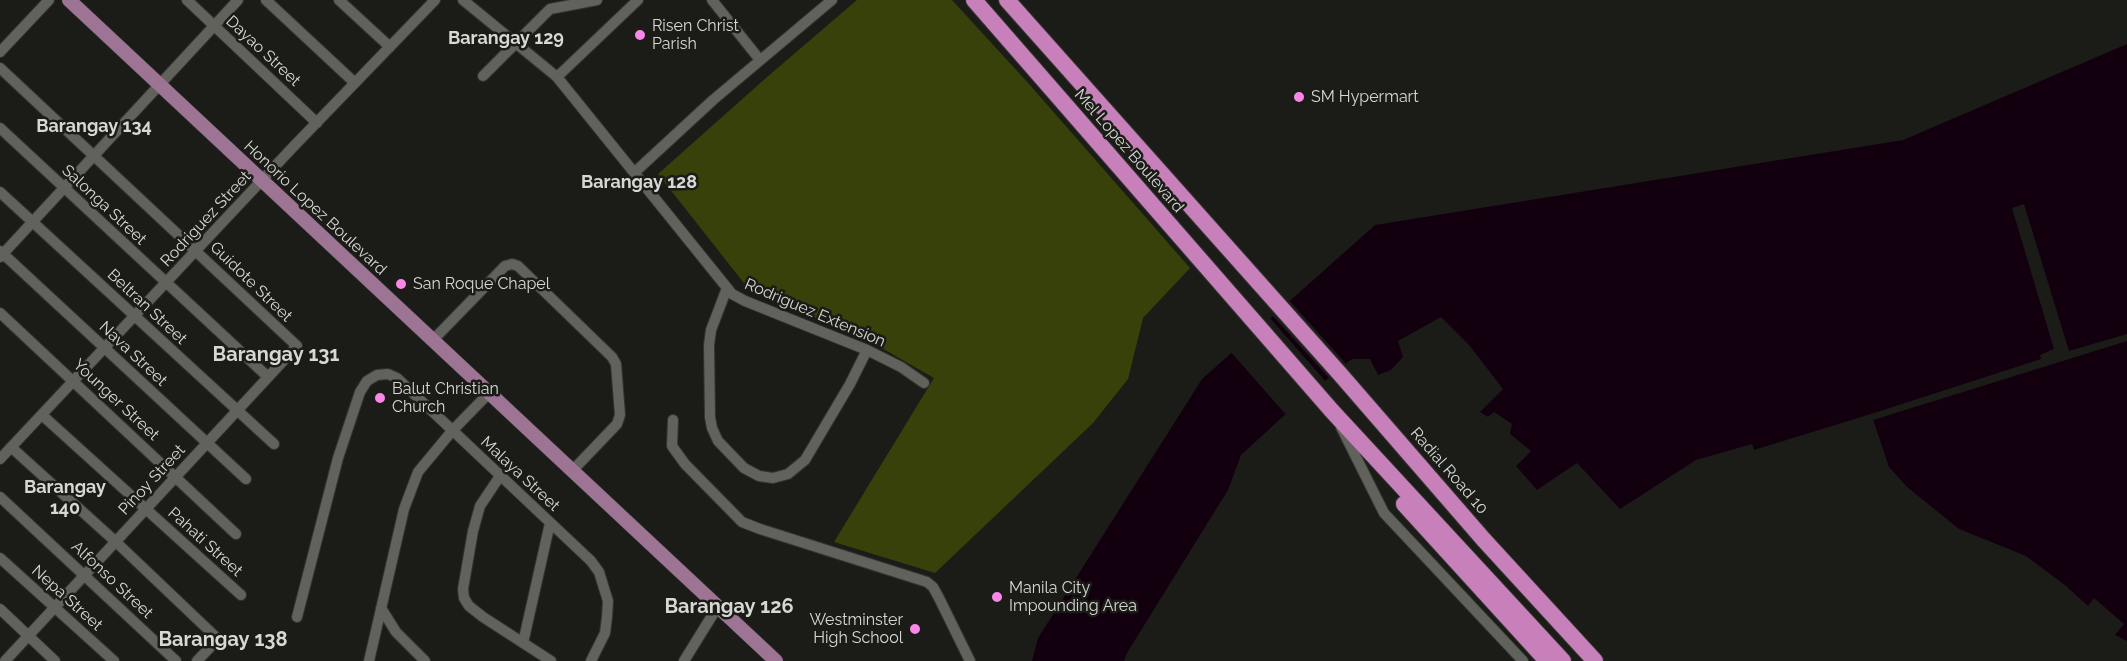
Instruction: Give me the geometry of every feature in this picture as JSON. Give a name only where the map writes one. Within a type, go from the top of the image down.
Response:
[{"type":"highway","name":"Mel Lopez Boulevard","points":[[974,0],[1332,411]]},
{"type":"highway","name":"Mel Lopez Boulevard","points":[[1007,0],[1277,304]]},
{"type":"highway","name":"Radial Road 10","points":[[1277,304],[1595,661]]},
{"type":"highway","points":[[1332,411],[1372,469],[1547,661]]},
{"type":"highway","points":[[1332,411],[1563,661]]},
{"type":"highway","points":[[1463,514],[1490,536],[1604,661]]},
{"type":"main road","name":"Honorio Lopez Boulevard","points":[[69,0],[776,661]]},
{"type":"street","points":[[0,52],[49,0]]},
{"type":"street","name":"Dayao Street","points":[[187,0],[317,123]]},
{"type":"street","points":[[1,254],[238,0]]},
{"type":"street","points":[[266,0],[355,83]]},
{"type":"street","points":[[339,0],[390,47]]},
{"type":"street","name":"Rodriguez Street","points":[[0,459],[435,0]]},
{"type":"street","name":"Rodriguez Extension","points":[[463,0],[557,77],[737,298],[867,350],[901,367],[924,384]]},
{"type":"street","points":[[483,76],[550,9],[597,0]]},
{"type":"street","points":[[557,77],[638,0]]},
{"type":"street","points":[[712,0],[760,60]]},
{"type":"street","points":[[635,172],[760,60],[832,0]]},
{"type":"street","name":"Guidote Street","points":[[0,68],[297,346]]},
{"type":"street","name":"Salonga Street","points":[[0,128],[268,377]]},
{"type":"street","name":"Beltran Street","points":[[0,192],[274,444]]},
{"type":"street","name":"Nava Street","points":[[1,254],[246,479]]},
{"type":"street","points":[[433,340],[505,266],[512,264],[518,266],[612,357],[616,364],[620,415],[617,424],[573,470]]},
{"type":"street","points":[[727,288],[711,330],[709,345],[710,417],[718,441],[744,468],[759,476],[773,478],[788,474],[805,460],[850,384],[867,350]]},
{"type":"street","name":"Younger Street","points":[[0,313],[237,534]]},
{"type":"street","name":"Pinoy Street","points":[[5,661],[297,346]]},
{"type":"street","name":"Malaya Street","points":[[297,617],[347,428],[360,392],[367,381],[377,375],[388,375],[397,378],[591,561],[599,572],[608,601],[604,633],[591,661]]},
{"type":"street","points":[[369,661],[410,490],[418,472],[452,431],[490,392]]},
{"type":"street","points":[[1332,411],[1384,513],[1523,661]]},
{"type":"street","name":"Pahati Street","points":[[42,415],[241,595]]},
{"type":"street","points":[[673,420],[672,446],[685,464],[742,522],[927,582],[936,592],[970,661]]},
{"type":"street","points":[[11,447],[218,639],[197,661]]},
{"type":"street","points":[[500,476],[480,506],[473,531],[463,589],[464,598],[469,606],[483,617],[552,661]]},
{"type":"street","name":"Alfonso Street","points":[[0,497],[176,661]]},
{"type":"street","points":[[523,643],[550,523]]},
{"type":"street","name":"Nepa Street","points":[[0,558],[114,661]]},
{"type":"street","points":[[684,661],[718,606]]},
{"type":"street","points":[[381,608],[396,632],[425,661]]},
{"type":"street","points":[[0,609],[55,661]]},
{"type":"green space","points":[[857,0],[952,0],[1190,268],[1143,318],[1128,379],[1093,423],[935,573],[834,542],[934,378],[859,335],[751,292],[658,174]]},
{"type":"shaded area","points":[[2127,44],[2127,641],[2115,635],[2124,624],[2094,598],[2088,606],[2026,556],[1959,529],[1907,487],[1889,467],[1871,414],[1754,450],[1752,444],[1696,460],[1620,509],[1577,463],[1537,490],[1516,466],[1531,451],[1510,434],[1512,424],[1494,412],[1488,417],[1480,412],[1503,389],[1469,345],[1441,317],[1398,341],[1403,357],[1391,370],[1378,375],[1370,359],[1352,359],[1300,401],[1241,455],[1228,490],[1124,661],[1032,661],[1038,638],[1202,379],[1375,225],[1903,140]]},
{"type":"pier","points":[[2024,204],[2069,351],[2127,334],[2127,341],[1873,420],[1871,414],[2041,359],[2040,355],[2054,349],[2012,208]]},
{"type":"pier","points":[[1288,299],[1348,366],[1331,380],[1271,314]]},
{"type":"pier","points":[[1269,317],[1327,383],[1288,417],[1230,351]]},
{"type":"place","name":"Risen Christ Parish","points":[[640,35]]},
{"type":"place","name":"SM Hypermart","points":[[1299,97]]},
{"type":"place","name":"San Roque Chapel","points":[[401,284]]},
{"type":"place","name":"Balut Christian Church","points":[[380,398]]},
{"type":"place","name":"Manila City Impounding Area","points":[[997,597]]},
{"type":"place","name":"Westminster High School","points":[[915,629]]},
{"type":"district","name":"Barangay 129","points":[[506,39]]},
{"type":"district","name":"Barangay 134","points":[[94,127]]},
{"type":"district","name":"Barangay 128","points":[[639,183]]},
{"type":"district","name":"Barangay 131","points":[[276,355]]},
{"type":"district","name":"Barangay 140","points":[[65,498]]},
{"type":"district","name":"Barangay 126","points":[[729,607]]},
{"type":"district","name":"Barangay 138","points":[[223,640]]}]
